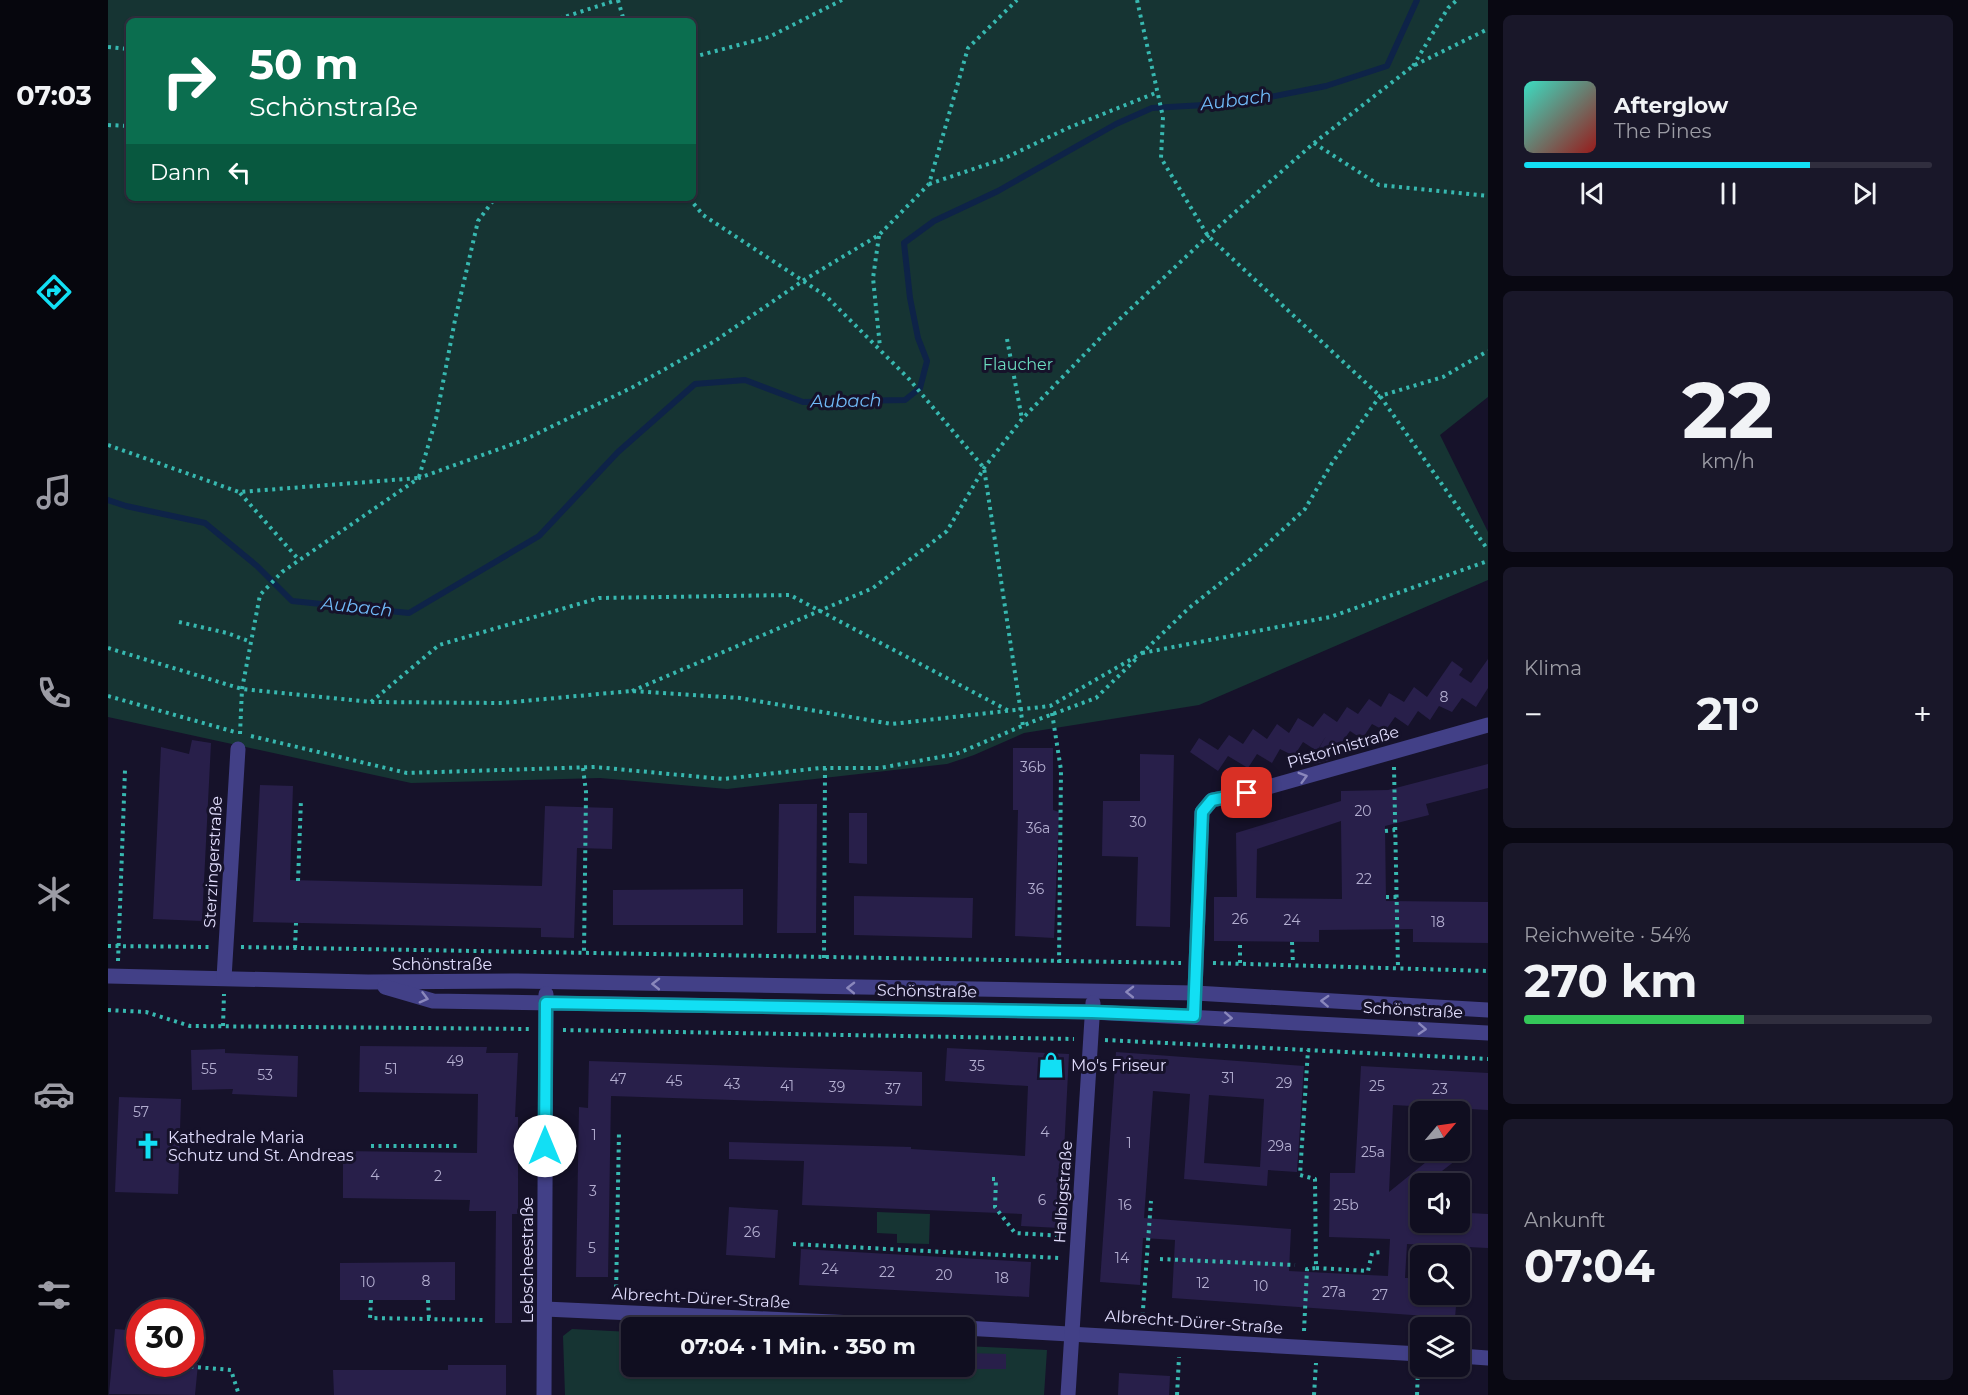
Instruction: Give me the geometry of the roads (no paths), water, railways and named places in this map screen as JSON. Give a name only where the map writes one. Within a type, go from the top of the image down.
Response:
[{"type":"street","name":"Pistorinistraße","points":[[1194,1016],[1202,812],[1212,800],[1247,793],[1488,724]]},
{"type":"street","name":"Sterzingerstraße","points":[[224,978],[239,741]]},
{"type":"street","name":"Schönstraße","points":[[113,976],[368,982],[546,982],[1195,993],[1488,1010]]},
{"type":"street","name":"Schönstraße","points":[[368,982],[433,1001],[1092,1012],[1488,1033]]},
{"type":"street","name":"Lebscheestraße","points":[[544,1395],[546,982]]},
{"type":"street","name":"Halbigstraße","points":[[1068,1395],[1094,992]]},
{"type":"street","name":"Albrecht-Dürer-Straße","points":[[544,1309],[721,1317]]},
{"type":"street","name":"Albrecht-Dürer-Straße","points":[[975,1328],[1072,1332],[1410,1353]]},
{"type":"street","points":[[1470,1357],[1488,1358]]},
{"type":"waterway","name":"Aubach","points":[[108,500],[205,523],[257,566],[292,601],[409,613],[539,536],[618,452],[695,384],[745,380],[803,402],[905,400],[920,388],[927,361],[918,338],[910,298],[904,243],[934,221],[998,191],[1116,124],[1152,108],[1239,103],[1326,86],[1387,66],[1417,0]]},
{"type":"place","name":"Mo's Friseur","points":[[1051,1065]]},
{"type":"place","name":"Kathedrale Maria Schutz und St. Andreas","points":[[148,1146]]},
{"type":"park label","name":"Flaucher","points":[[1018,364]]}]
